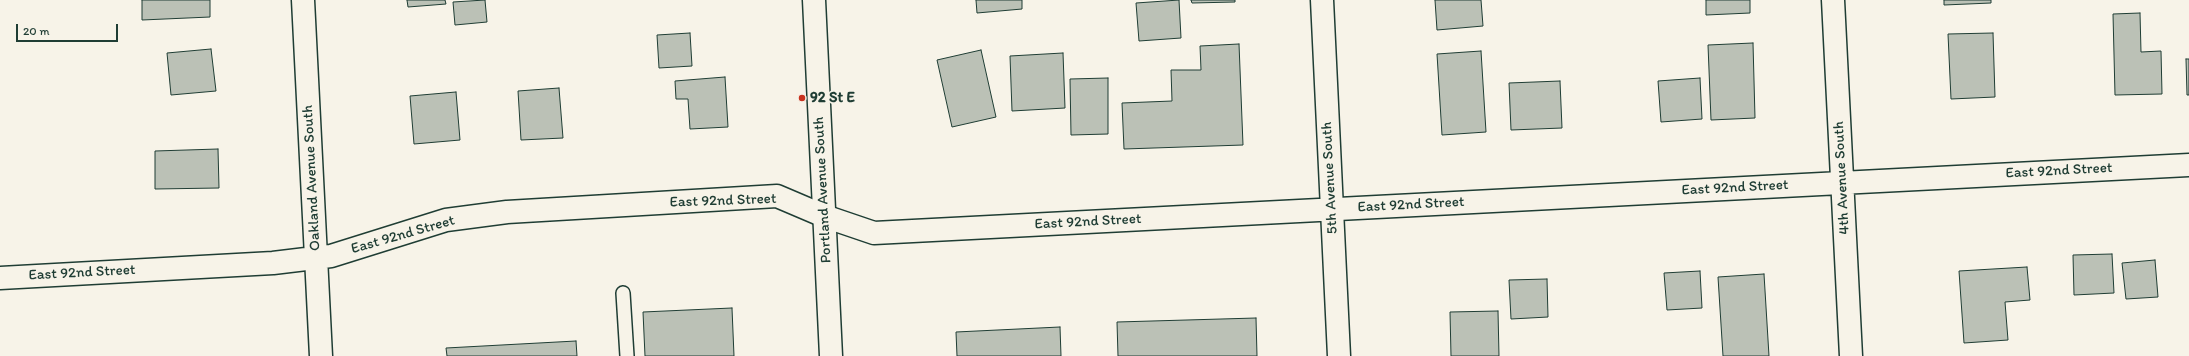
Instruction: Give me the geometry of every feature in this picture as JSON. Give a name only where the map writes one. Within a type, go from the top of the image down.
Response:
[{"type":"street","name":"Oakland Avenue South","points":[[303,0],[321,356]]},
{"type":"street","name":"Portland Avenue South","points":[[814,0],[831,356]]},
{"type":"street","name":"5th Avenue South","points":[[1322,0],[1339,356]]},
{"type":"street","name":"4th Avenue South","points":[[1834,0],[1851,356]]},
{"type":"street","name":"East 92nd Street","points":[[0,278],[273,263],[331,256],[446,220],[507,212],[777,196],[824,216],[874,233],[2189,164]]},
{"type":"lane","points":[[623,292],[627,356]]},
{"type":"building","points":[[142,0],[210,0],[210,17],[142,20]]},
{"type":"building","points":[[407,0],[445,0],[446,4],[408,7]]},
{"type":"building","points":[[485,0],[487,22],[455,25],[453,2]]},
{"type":"building","points":[[976,0],[1022,0],[1022,9],[977,13]]},
{"type":"building","points":[[1179,0],[1181,38],[1139,41],[1136,3]]},
{"type":"building","points":[[1191,0],[1235,0],[1235,2],[1192,3]]},
{"type":"building","points":[[1435,0],[1481,0],[1483,26],[1437,30]]},
{"type":"building","points":[[1706,0],[1750,0],[1750,13],[1706,15]]},
{"type":"building","points":[[1944,0],[1991,0],[1991,3],[1944,5]]},
{"type":"building","points":[[2140,13],[2141,52],[2161,51],[2162,94],[2115,95],[2113,14]]},
{"type":"building","points":[[690,33],[692,66],[659,68],[657,35]]},
{"type":"building","points":[[1993,33],[1995,97],[1951,99],[1948,34]]},
{"type":"building","points":[[1753,43],[1755,118],[1711,120],[1708,45]]},
{"type":"building","points":[[1239,44],[1243,145],[1124,149],[1122,103],[1172,101],[1171,70],[1201,70],[1200,46]]},
{"type":"building","points":[[211,49],[216,91],[171,95],[167,53]]},
{"type":"building","points":[[981,50],[996,117],[952,127],[937,60]]},
{"type":"building","points":[[1481,51],[1486,132],[1442,135],[1437,54]]},
{"type":"building","points":[[1063,53],[1065,108],[1012,111],[1010,56]]},
{"type":"building","points":[[2186,59],[2189,59],[2189,95],[2187,95]]},
{"type":"building","points":[[725,77],[728,127],[690,129],[688,99],[676,99],[675,81]]},
{"type":"building","points":[[1108,78],[1108,134],[1071,135],[1070,79]]},
{"type":"building","points":[[1700,78],[1702,119],[1661,122],[1658,81]]},
{"type":"building","points":[[1560,81],[1562,128],[1511,130],[1509,83]]},
{"type":"building","points":[[559,88],[563,138],[521,140],[518,91]]},
{"type":"building","points":[[456,92],[460,140],[414,144],[410,96]]},
{"type":"building","points":[[218,149],[219,188],[155,189],[155,151]]},
{"type":"building","points":[[2112,254],[2114,293],[2074,295],[2073,255]]},
{"type":"building","points":[[2155,260],[2158,297],[2126,299],[2122,263]]},
{"type":"building","points":[[2027,267],[2030,300],[2005,302],[2008,340],[1964,343],[1959,271]]},
{"type":"building","points":[[1700,271],[1702,308],[1667,310],[1664,273]]},
{"type":"building","points":[[1764,274],[1769,356],[1723,356],[1718,277]]},
{"type":"building","points":[[1547,279],[1548,317],[1511,319],[1509,280]]},
{"type":"building","points":[[732,308],[734,356],[645,356],[643,312]]},
{"type":"building","points":[[1498,311],[1499,356],[1451,356],[1450,312]]},
{"type":"building","points":[[1256,318],[1257,356],[1118,356],[1117,322]]},
{"type":"building","points":[[1060,327],[1061,356],[957,356],[956,332]]},
{"type":"building","points":[[576,341],[577,356],[447,356],[446,348]]},
{"type":"place","name":"92 St E","points":[[802,98]]}]
